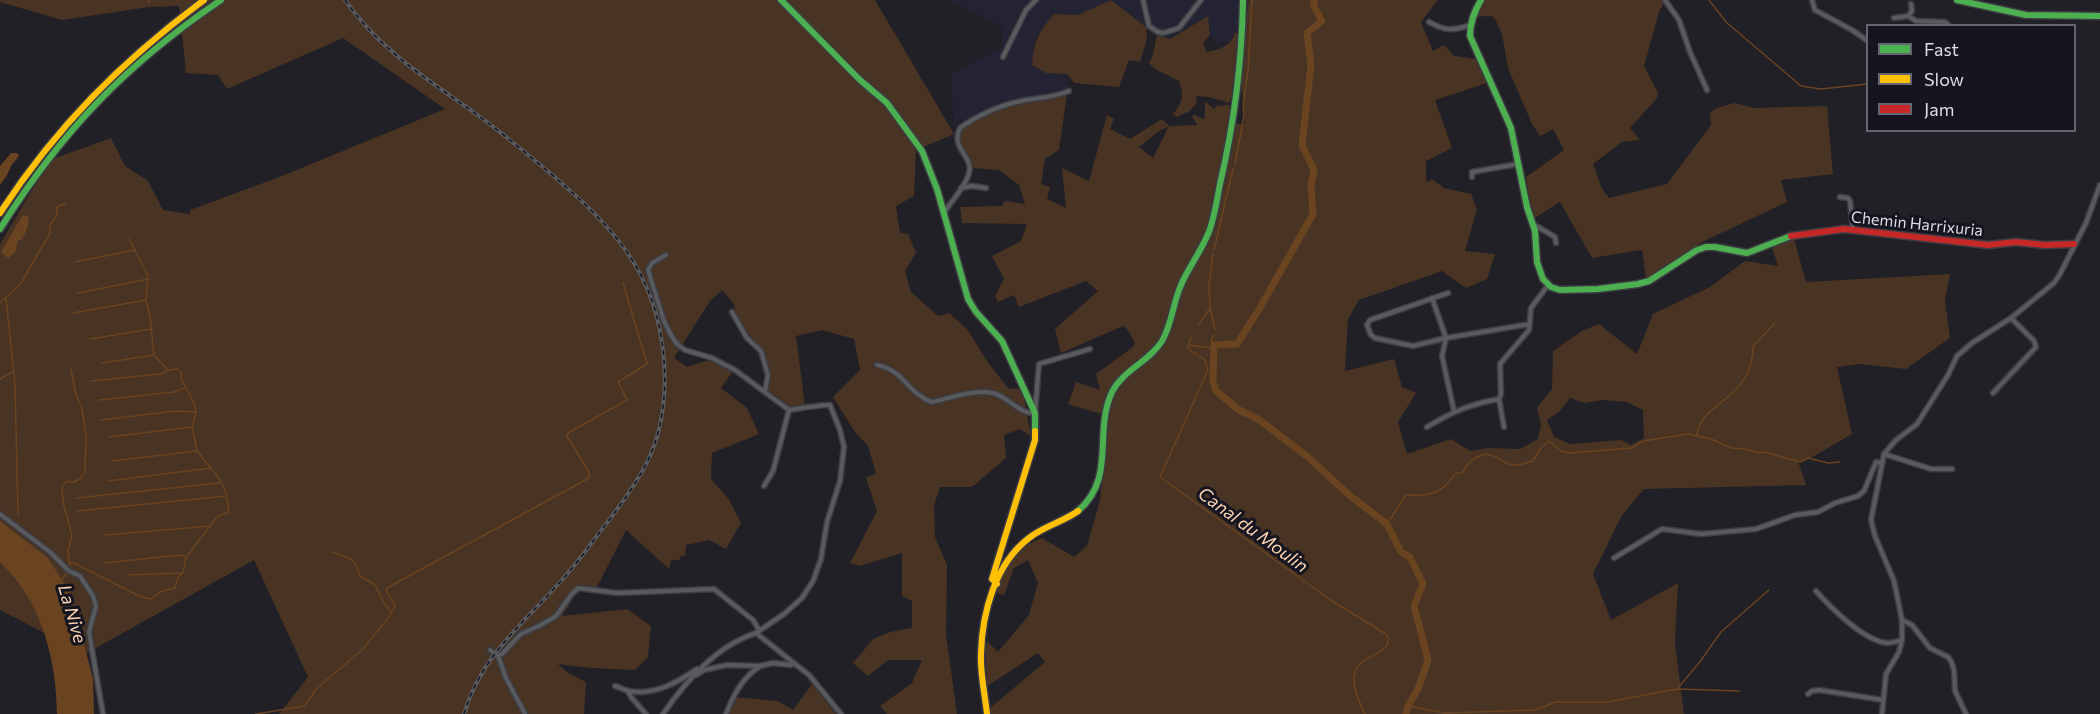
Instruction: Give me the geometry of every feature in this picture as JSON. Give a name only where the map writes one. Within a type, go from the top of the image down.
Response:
[{"type":"main road","points":[[0,213],[14,189],[54,137],[108,78],[161,31],[204,0]]},
{"type":"main road","points":[[0,229],[21,194],[66,135],[114,83],[166,37],[221,0]]},
{"type":"main road","points":[[781,0],[860,80],[887,103],[926,159],[968,299],[976,312],[1002,341],[1035,413],[1035,440],[992,579],[997,584]]},
{"type":"main road","points":[[987,714],[981,656],[984,628],[997,584],[1020,545],[1036,533],[1071,517],[1092,495],[1102,471],[1105,415],[1111,393],[1125,374],[1156,351],[1166,334],[1181,284],[1207,237],[1215,207],[1240,75],[1243,0]]},
{"type":"main road","points":[[1481,0],[1470,25],[1473,46],[1492,82],[1511,128],[1533,224],[1537,262],[1548,285]]},
{"type":"main road","points":[[1957,0],[2026,15],[2100,16]]},
{"type":"main road","name":"Chemin Harrixuria","points":[[1548,285],[1560,290],[1569,290],[1638,284],[1706,247],[1747,253],[1798,234],[1853,229],[1988,245],[2016,242],[2045,245],[2074,244]]},
{"type":"street","points":[[1003,57],[1026,10],[1036,0]]},
{"type":"street","points":[[1143,0],[1147,23],[1153,29],[1163,33],[1179,28],[1202,0]]},
{"type":"street","points":[[1665,0],[1679,20],[1707,90]]},
{"type":"street","points":[[1812,0],[1815,10],[1866,40]]},
{"type":"street","points":[[1908,16],[1912,10],[1911,4]]},
{"type":"street","points":[[1894,18],[1908,16],[1916,21],[1947,24]]},
{"type":"street","points":[[1429,22],[1448,31],[1470,25]]},
{"type":"street","points":[[943,210],[946,210],[970,171],[969,164],[957,142],[960,128],[993,110],[1014,102],[1051,98],[1069,91]]},
{"type":"street","points":[[1472,177],[1472,172],[1518,164]]},
{"type":"street","points":[[1882,714],[1886,674],[1899,652],[1902,640],[1902,620],[1894,582],[1875,536],[1871,520],[1884,454],[1896,440],[1917,424],[1948,375],[1957,356],[2012,318],[2054,283],[2086,223],[2100,185]]},
{"type":"street","points":[[960,189],[972,186],[986,188]]},
{"type":"street","points":[[1840,198],[1848,198],[1850,201],[1853,229]]},
{"type":"street","points":[[1533,224],[1555,237],[1556,243]]},
{"type":"street","points":[[615,686],[628,691],[655,690],[666,687],[685,678],[747,636],[758,632],[802,598],[821,559],[827,522],[840,481],[844,447],[832,407],[827,404],[789,410],[782,407],[765,391],[735,370],[712,358],[685,350],[672,337],[664,321],[648,270],[652,263],[666,255]]},
{"type":"street","points":[[1503,427],[1498,399],[1501,394],[1500,364],[1527,334],[1531,308],[1548,285]]},
{"type":"street","points":[[1448,293],[1370,320],[1367,325],[1372,337],[1408,346],[1530,324]]},
{"type":"street","points":[[1432,298],[1446,338],[1442,356],[1454,411]]},
{"type":"street","points":[[732,312],[747,338],[761,351],[768,375],[765,391]]},
{"type":"street","points":[[1993,393],[2036,347],[2034,341],[2012,318]]},
{"type":"street","points":[[877,365],[894,370],[915,392],[933,402],[980,392],[992,393],[1010,400],[1017,408],[1030,414],[1035,413],[1039,364],[1090,349]]},
{"type":"street","points":[[1427,427],[1454,411],[1475,403],[1498,399]]},
{"type":"street","points":[[764,486],[773,471],[789,410]]},
{"type":"street","points":[[1884,454],[1931,469],[1952,469]]},
{"type":"street","points":[[1614,558],[1662,529],[1701,534],[1756,529],[1795,516],[1818,512],[1835,502],[1864,491],[1876,462],[1881,463]]},
{"type":"street","points":[[0,514],[41,545],[69,571],[80,576],[93,596],[96,606],[89,632],[103,714]]},
{"type":"street","points":[[498,656],[521,634],[556,616],[575,591],[583,588],[617,593],[714,589],[753,620],[758,632],[818,685],[841,714]]},
{"type":"street","points":[[1816,591],[1823,600],[1871,637],[1887,643],[1902,640]]},
{"type":"street","points":[[1902,620],[1912,625],[1930,648],[1948,657],[1951,661],[1955,691],[1965,714]]},
{"type":"street","points":[[490,650],[498,656],[525,714]]},
{"type":"street","points":[[690,679],[704,670],[718,667],[740,664],[760,666],[773,663],[790,665],[794,663]]},
{"type":"street","points":[[726,714],[733,694],[760,666]]},
{"type":"street","points":[[663,714],[701,667]]},
{"type":"street","points":[[1808,694],[1819,690],[1883,700]]},
{"type":"street","points":[[628,691],[646,714]]},
{"type":"shaded area","points":[[0,0],[875,0],[954,134],[916,150],[914,196],[896,206],[900,233],[908,234],[916,253],[905,271],[911,292],[938,316],[949,313],[967,329],[989,364],[1009,389],[1022,388],[1031,436],[1020,429],[1004,435],[1006,458],[972,487],[940,487],[934,505],[935,537],[947,565],[946,635],[957,714],[887,714],[880,706],[912,683],[922,660],[888,660],[868,676],[853,663],[873,639],[890,632],[912,628],[912,601],[902,596],[902,553],[859,566],[850,563],[877,511],[866,478],[876,473],[868,446],[855,432],[833,397],[860,370],[854,339],[822,330],[796,336],[805,406],[789,407],[769,391],[768,367],[762,351],[747,335],[736,315],[734,304],[722,290],[710,301],[674,358],[687,367],[709,360],[733,371],[721,388],[747,408],[759,434],[712,453],[711,479],[728,498],[741,523],[726,549],[709,540],[686,545],[685,556],[681,556],[679,560],[671,560],[669,569],[626,530],[597,587],[578,591],[562,616],[627,609],[651,626],[648,657],[635,670],[558,664],[568,673],[586,682],[584,714],[279,714],[308,677],[254,560],[85,654],[0,610],[0,244],[50,160],[111,138],[125,166],[148,181],[163,210],[190,214],[190,210],[277,178],[445,109],[343,38],[227,89],[218,75],[186,73],[179,6],[149,7],[62,20],[0,2]]},
{"type":"shaded area","points":[[949,0],[1110,0],[1078,15],[1054,14],[1033,45],[1046,73],[1067,74],[1067,94],[1019,98],[982,111],[954,134],[951,74],[1002,47],[1002,27]]},
{"type":"shaded area","points":[[1111,0],[1249,0],[1245,30],[1235,32],[1230,42],[1216,42],[1210,34],[1208,16],[1170,39],[1157,35]]},
{"type":"shaded area","points":[[1111,0],[1146,27],[1147,39],[1140,62],[1129,60],[1119,87],[1074,83],[1067,74],[1046,73],[1032,65],[1038,37],[1054,14],[1078,15]]},
{"type":"shaded area","points":[[1249,0],[1438,0],[1421,22],[1433,51],[1444,45],[1454,56],[1477,59],[1490,82],[1435,100],[1452,148],[1426,161],[1426,180],[1428,182],[1432,179],[1444,188],[1471,194],[1477,209],[1465,251],[1495,254],[1487,279],[1466,288],[1442,271],[1359,300],[1348,319],[1345,371],[1394,359],[1402,387],[1416,393],[1398,422],[1407,454],[1451,439],[1470,451],[1488,448],[1520,449],[1538,439],[1541,424],[1537,408],[1552,389],[1553,351],[1582,331],[1599,324],[1637,354],[1653,314],[1710,287],[1745,261],[1778,266],[1772,247],[1794,239],[1806,282],[1950,274],[1945,300],[1950,338],[1906,369],[1860,364],[1837,367],[1852,434],[1809,459],[1798,461],[1806,485],[1644,489],[1622,515],[1593,574],[1611,620],[1678,583],[1675,644],[1684,714],[991,714],[990,708],[1045,662],[1038,653],[987,686],[985,645],[988,642],[998,652],[1029,615],[1038,583],[1028,560],[1014,568],[1004,595],[993,591],[1017,549],[1042,538],[1074,557],[1087,546],[1100,500],[1108,416],[1068,404],[1076,382],[1100,390],[1096,374],[1133,347],[1135,343],[1123,326],[1061,353],[1055,329],[1098,291],[1086,281],[1019,307],[1014,295],[998,302],[995,296],[1004,279],[992,256],[1021,241],[1027,224],[962,223],[960,207],[1002,206],[1005,201],[1025,204],[1019,185],[999,170],[973,168],[954,134],[982,111],[1019,98],[1067,94],[1059,150],[1045,159],[1041,184],[1050,187],[1047,199],[1066,208],[1062,168],[1089,181],[1107,115],[1114,119],[1110,129],[1130,139],[1162,119],[1169,126],[1197,125],[1192,116],[1203,119],[1205,117],[1205,101],[1214,109],[1216,106],[1229,105],[1231,113],[1229,124],[1245,124],[1240,65]],"holes":[[[1169,126],[1153,158],[1139,147]],[[1570,398],[1584,403],[1603,400],[1627,402],[1643,410],[1644,438],[1631,445],[1621,440],[1570,444],[1554,437],[1547,420],[1559,412]]]},
{"type":"shaded area","points":[[1477,0],[1662,0],[1664,2],[1644,66],[1658,93],[1657,98],[1630,128],[1640,140],[1622,142],[1593,164],[1602,189],[1609,198],[1667,184],[1711,125],[1710,113],[1717,108],[1734,103],[1754,108],[1827,106],[1833,174],[1781,180],[1787,202],[1698,244],[1646,279],[1642,250],[1592,258],[1560,202],[1533,219],[1526,177],[1564,150],[1553,129],[1540,136],[1532,124],[1508,68],[1502,34],[1494,17],[1469,16]]},
{"type":"shaded area","points":[[1208,16],[1210,34],[1203,44],[1207,52],[1224,46],[1231,41],[1235,32],[1238,34],[1236,85],[1229,103],[1196,96],[1197,102],[1190,111],[1177,117],[1173,114],[1182,99],[1179,81],[1155,69],[1149,63],[1157,35],[1170,39]]},
{"type":"shaded area","points":[[812,684],[836,714],[727,714],[734,697],[778,701],[793,710]]},
{"type":"water","points":[[11,153],[19,155],[0,185],[0,166]]},
{"type":"water","points":[[22,216],[28,216],[27,228],[21,240],[18,240],[15,253],[8,258],[1,252]]},
{"type":"water","name":"La Nive","points":[[0,521],[48,558],[68,589],[93,679],[94,714],[57,714],[54,672],[44,632],[26,595],[0,562]]},
{"type":"waterway","name":"Canal du Moulin","points":[[1235,164],[1244,116],[1243,104],[1248,71],[1252,0]]},
{"type":"waterway","points":[[1314,0],[1314,6],[1322,21],[1307,33],[1311,65],[1302,145],[1314,170],[1311,186],[1313,214],[1237,344],[1214,345],[1213,382],[1216,391],[1239,410],[1258,419],[1308,457],[1349,495],[1387,524],[1401,552],[1410,557],[1423,584],[1414,606],[1428,660],[1406,714]]},
{"type":"waterway","points":[[1709,0],[1726,22],[1801,86],[1821,89],[1866,84]]},
{"type":"waterway","name":"Canal du Moulin","points":[[1214,250],[1233,169]]},
{"type":"waterway","points":[[0,303],[21,283],[50,233],[50,225],[57,215],[57,207],[66,203]]},
{"type":"waterway","points":[[70,563],[141,597],[151,599],[160,592],[175,588],[178,577],[183,573],[186,557],[218,516],[229,512],[226,492],[218,477],[197,451],[192,427],[196,412],[194,403],[181,379],[181,372],[177,369],[168,370],[154,355],[146,300],[148,276],[129,239]]},
{"type":"waterway","points":[[75,262],[135,250]]},
{"type":"waterway","name":"Canal du Moulin","points":[[1213,254],[1209,286],[1210,307],[1215,330]]},
{"type":"waterway","points":[[78,293],[148,279]]},
{"type":"waterway","points":[[256,714],[305,706],[316,689],[362,650],[390,616],[395,606],[387,588],[589,478],[589,472],[567,436],[568,433],[627,400],[618,382],[647,364],[623,283]]},
{"type":"waterway","points":[[6,298],[15,384],[18,515]]},
{"type":"waterway","points":[[73,313],[146,300]]},
{"type":"waterway","name":"Canal du Moulin","points":[[1199,324],[1210,308]]},
{"type":"waterway","points":[[1696,436],[1704,418],[1744,380],[1752,360],[1753,346],[1775,323]]},
{"type":"waterway","points":[[90,339],[151,329]]},
{"type":"waterway","points":[[1214,335],[1211,340],[1214,345]]},
{"type":"waterway","name":"Canal du Moulin","points":[[1191,338],[1187,348],[1205,360],[1208,370],[1160,477],[1332,601],[1386,634],[1387,645],[1359,664],[1354,675],[1356,692],[1365,714]]},
{"type":"waterway","points":[[1188,345],[1214,348]]},
{"type":"waterway","points":[[102,363],[154,355]]},
{"type":"waterway","name":"La Nive","points":[[62,580],[70,567],[68,551],[72,535],[63,502],[62,486],[67,481],[74,482],[81,478],[85,471],[86,437],[82,408],[76,395],[71,369]]},
{"type":"waterway","points":[[91,381],[160,374],[167,371]]},
{"type":"waterway","points":[[0,379],[12,372]]},
{"type":"waterway","points":[[99,400],[174,392],[184,388]]},
{"type":"waterway","points":[[101,420],[175,411],[195,412]]},
{"type":"waterway","points":[[109,437],[192,427]]},
{"type":"waterway","points":[[1387,524],[1406,495],[1434,493],[1445,486],[1455,474],[1463,472],[1478,456],[1487,454],[1511,465],[1524,464],[1533,461],[1540,449],[1549,441],[1561,451],[1570,453],[1631,448],[1643,441],[1688,434],[1711,439],[1731,448],[1758,453],[1765,452],[1800,462],[1808,458],[1828,463],[1840,462]]},
{"type":"waterway","points":[[112,461],[197,451]]},
{"type":"waterway","points":[[108,481],[211,468]]},
{"type":"waterway","points":[[77,498],[219,483]]},
{"type":"waterway","points":[[77,511],[226,496]]},
{"type":"waterway","points":[[105,535],[211,526]]},
{"type":"waterway","points":[[332,552],[351,559],[360,576],[375,585],[391,612]]},
{"type":"waterway","points":[[105,563],[180,555],[186,557]]},
{"type":"waterway","points":[[128,575],[181,573]]},
{"type":"waterway","points":[[1408,706],[1444,713],[1536,710],[1555,702],[1607,702],[1677,689],[1721,632],[1769,590]]},
{"type":"waterway","points":[[1677,689],[1739,691]]},
{"type":"railway","points":[[345,0],[374,34],[405,63],[485,120],[590,209],[626,251],[640,274],[652,299],[660,328],[665,375],[663,405],[658,434],[647,462],[627,496],[577,562],[517,627],[492,658],[471,693],[464,714]]},
{"type":"traffic: fast","points":[[0,229],[47,161],[98,102],[155,49],[221,0]]},
{"type":"traffic: fast","points":[[781,0],[860,80],[887,103],[922,151],[937,189],[968,299],[976,312],[1002,341],[1035,413],[1035,431]]},
{"type":"traffic: fast","points":[[1078,511],[1090,498],[1097,484],[1101,469],[1104,423],[1112,392],[1117,384],[1150,355],[1162,341],[1181,285],[1210,229],[1233,116],[1239,70],[1243,0]]},
{"type":"traffic: fast","points":[[1481,0],[1473,17],[1470,36],[1511,128],[1527,207],[1535,231],[1537,262],[1543,279],[1551,287],[1560,290],[1598,289],[1638,284],[1649,281],[1697,250],[1706,247],[1747,253],[1791,236]]},
{"type":"traffic: fast","points":[[1957,0],[2026,15],[2100,16]]},
{"type":"traffic: slow","points":[[0,213],[44,152],[92,97],[145,47],[204,0]]},
{"type":"traffic: slow","points":[[997,584],[992,579],[1035,440],[1035,431]]},
{"type":"traffic: slow","points":[[987,714],[981,669],[982,638],[988,606],[999,575],[1007,561],[1029,538],[1078,511]]},
{"type":"traffic: jam","points":[[1791,236],[1844,229],[1988,245],[2016,242],[2045,245],[2074,244]]}]
